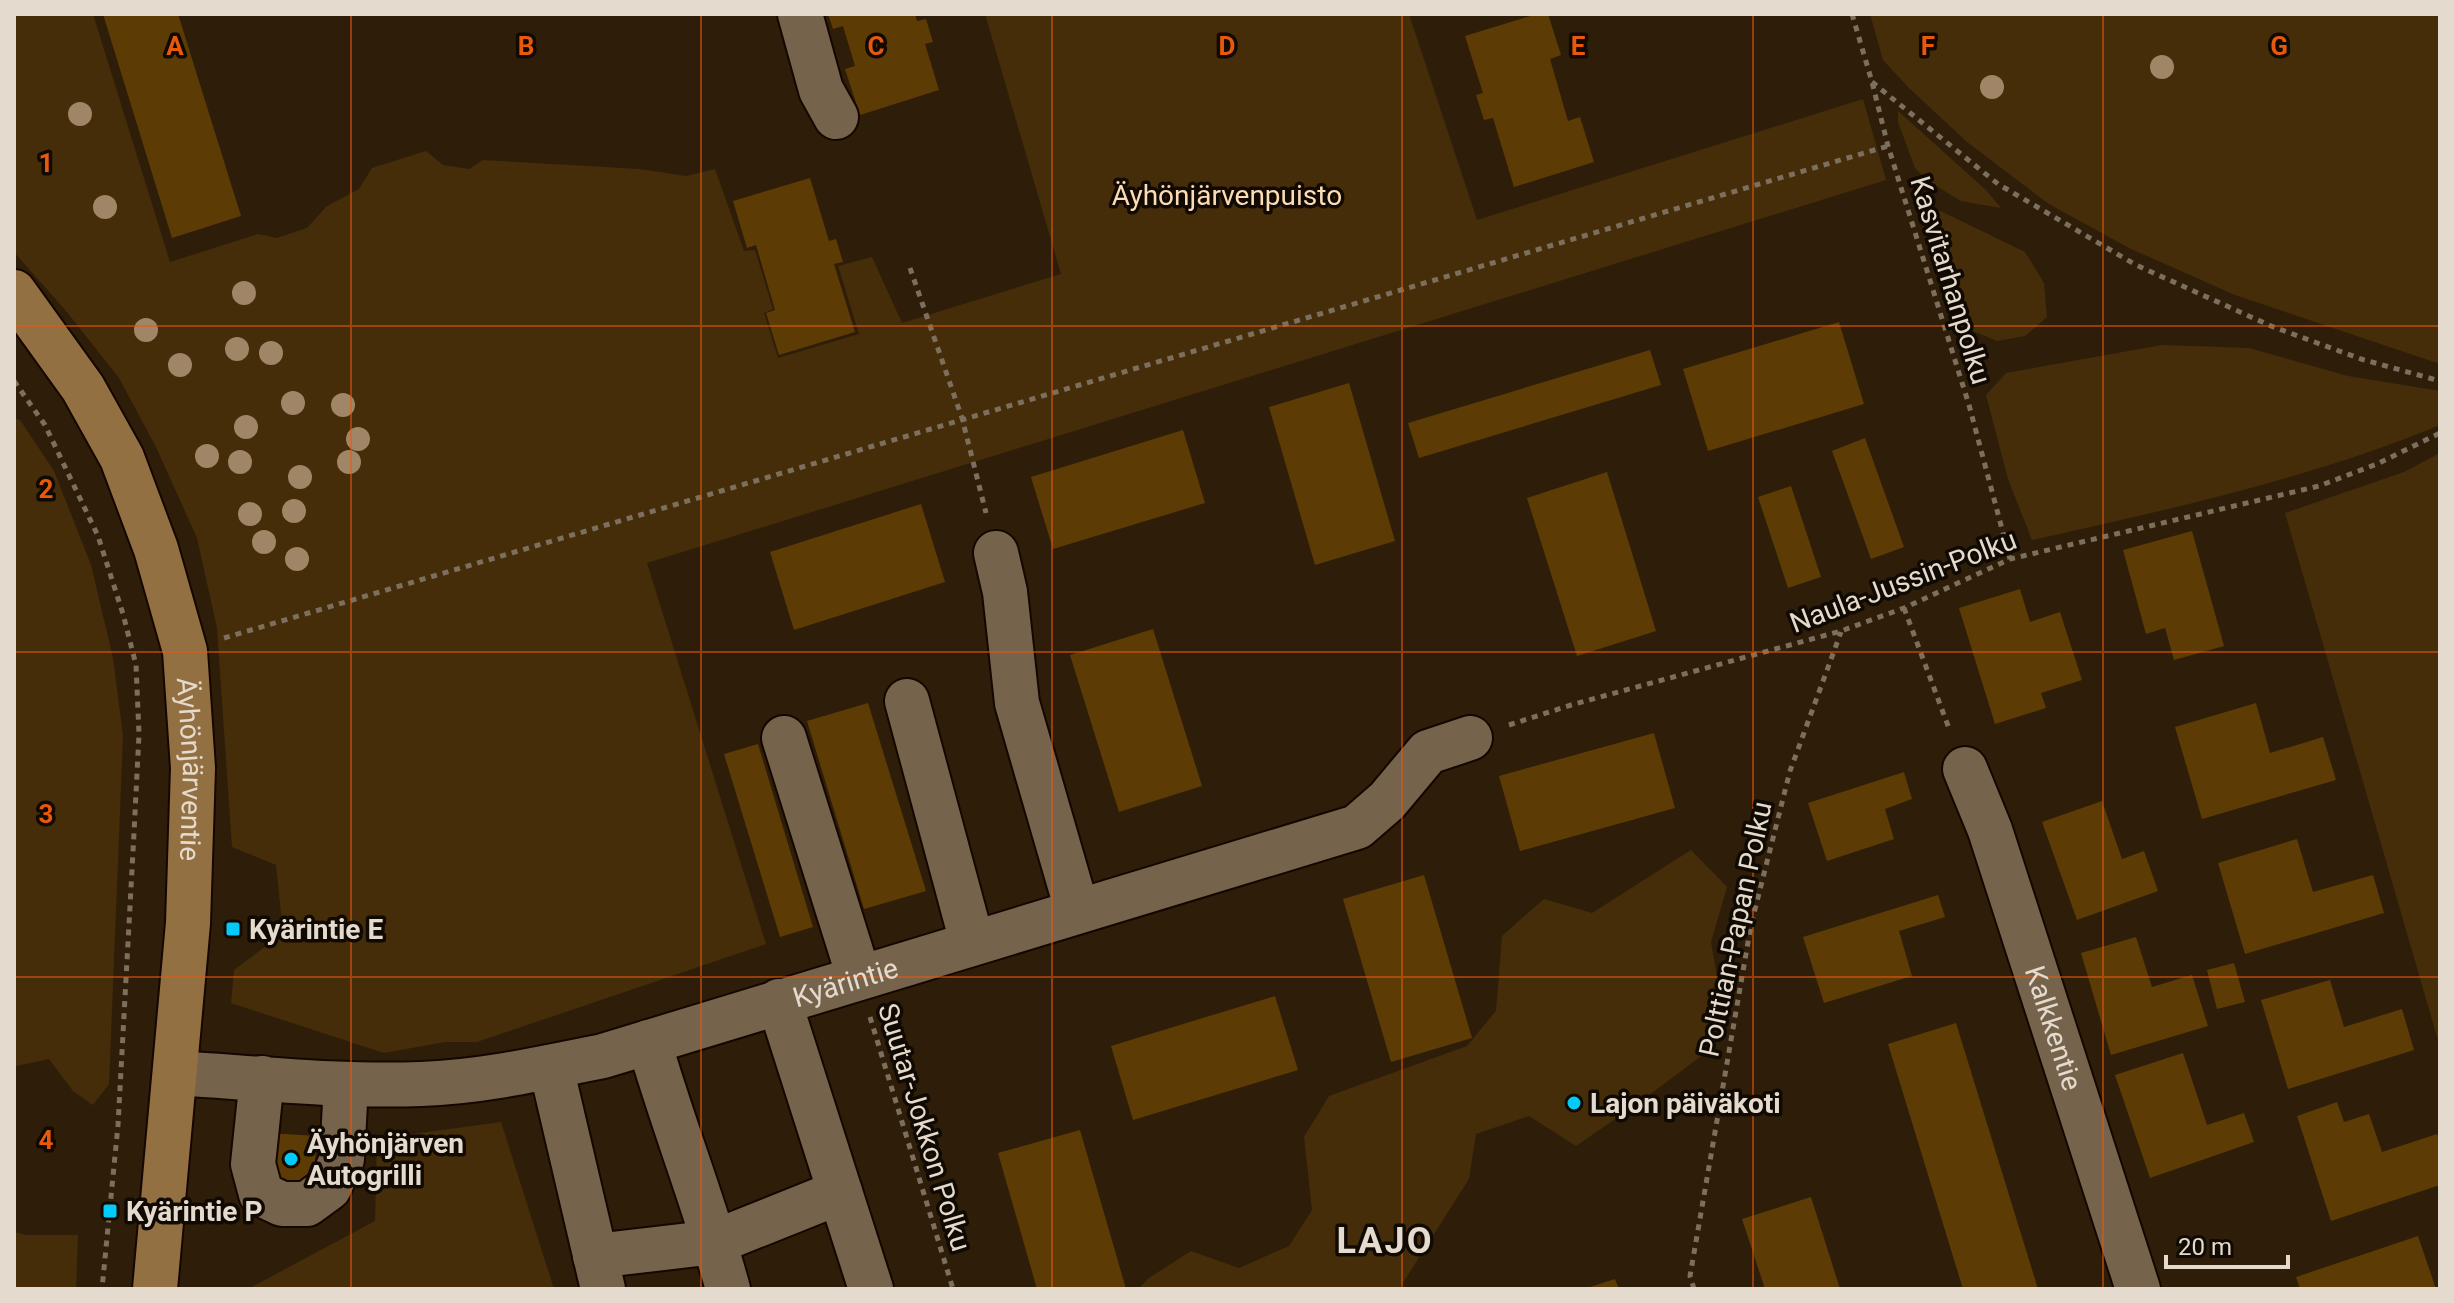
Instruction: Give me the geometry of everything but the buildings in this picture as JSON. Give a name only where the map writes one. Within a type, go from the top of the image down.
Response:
[{"type":"main road","name":"Äyhönjärventie","points":[[14,292],[83,388],[122,458],[156,549],[185,651],[193,768],[188,923],[155,1289]]},
{"type":"street","points":[[800,14],[821,90],[836,117]]},
{"type":"street","points":[[996,553],[1005,592],[1017,703],[1077,910]]},
{"type":"street","points":[[907,701],[972,942]]},
{"type":"street","points":[[784,738],[859,977]]},
{"type":"street","name":"Kyärintie","points":[[175,1073],[346,1084],[423,1084],[510,1075],[603,1056],[1357,827],[1387,801],[1428,752],[1470,738]]},
{"type":"street","name":"Kalkkentie","points":[[1965,769],[1990,830],[2138,1289]]},
{"type":"street","points":[[779,1001],[871,1289]]},
{"type":"street","points":[[649,1042],[728,1289]]},
{"type":"street","points":[[551,1067],[599,1272],[715,1242],[840,1192]]},
{"type":"street","points":[[262,1078],[253,1164],[261,1194],[282,1204],[307,1204],[329,1188],[342,1159],[346,1084]]},
{"type":"path","name":"Kasvitarhanpolku","points":[[1852,14],[1888,146],[1969,405],[2010,559]]},
{"type":"path","points":[[1872,82],[1998,184],[2136,265],[2271,326],[2361,359],[2440,381]]},
{"type":"path","points":[[136,665],[1888,146]]},
{"type":"path","points":[[910,268],[962,418],[996,553]]},
{"type":"path","points":[[14,381],[45,425],[98,536],[136,665],[139,734],[134,833],[118,1125],[102,1289]]},
{"type":"path","name":"Naula-Jussin-Polku","points":[[1470,738],[1571,705],[1841,631],[1904,608],[2010,559],[2319,486],[2377,464],[2440,433]]},
{"type":"path","points":[[1904,608],[1965,769]]},
{"type":"path","name":"Polttian-Papan Polku","points":[[1694,1289],[1690,1276],[1751,925],[1790,771],[1841,631]]},
{"type":"path","name":"Suutar-Jokkon Polku","points":[[859,977],[953,1289]]},
{"type":"green space","name":"Äyhönjärvenpuisto","points":[[14,14],[93,14],[170,262],[258,234],[277,238],[307,228],[327,206],[359,189],[372,168],[426,151],[443,165],[469,169],[483,160],[639,169],[686,176],[715,169],[744,251],[755,250],[773,309],[764,313],[778,358],[859,334],[838,266],[872,257],[902,323],[1061,274],[985,14],[1409,14],[1477,220],[1863,99],[1886,180],[647,563],[766,944],[477,1042],[445,1042],[384,1053],[231,1003],[234,970],[283,933],[276,865],[232,847],[217,628],[197,538],[156,447],[119,378],[14,252]]},
{"type":"green space","points":[[1870,14],[2440,14],[2440,364],[2235,295],[2129,248],[2049,204],[1967,142],[1909,88],[1883,60]]},
{"type":"green space","points":[[1898,111],[1986,190],[2001,208],[1961,201],[1928,181],[1915,168],[1898,122]]},
{"type":"green space","points":[[1924,203],[2025,252],[2044,283],[2047,317],[2025,336],[1997,341],[1968,329],[1953,301]]},
{"type":"green space","points":[[2162,345],[2249,348],[2348,376],[2440,391],[2440,425],[2290,477],[2032,540],[2008,479],[1986,395],[2006,373]]},
{"type":"green space","points":[[14,418],[20,420],[54,471],[91,565],[113,658],[123,736],[109,1084],[93,1105],[73,1091],[49,1059],[14,1069]]},
{"type":"green space","points":[[2440,453],[2440,1047],[2285,513],[2404,472]]},
{"type":"green space","points":[[1691,850],[1727,887],[1711,942],[1719,988],[1704,1054],[1576,1146],[1529,1116],[1476,1134],[1469,1179],[1399,1289],[1138,1289],[1149,1278],[1191,1251],[1239,1268],[1289,1246],[1312,1210],[1304,1137],[1329,1096],[1467,1046],[1496,1011],[1502,936],[1544,899],[1592,913]]},
{"type":"green space","points":[[501,1122],[554,1289],[248,1289],[375,1221],[377,1139]]},
{"type":"green space","points":[[14,1232],[26,1235],[78,1235],[76,1289],[14,1289]]},
{"type":"place","name":"Kyärintie E","points":[[233,929]]},
{"type":"place","name":"Lajon päiväkoti","points":[[1574,1103]]},
{"type":"place","name":"Äyhönjärven Autogrilli","points":[[291,1159]]},
{"type":"place","name":"Kyärintie P","points":[[110,1211]]},
{"type":"district","name":"LAJO","points":[[1385,1240]]}]
